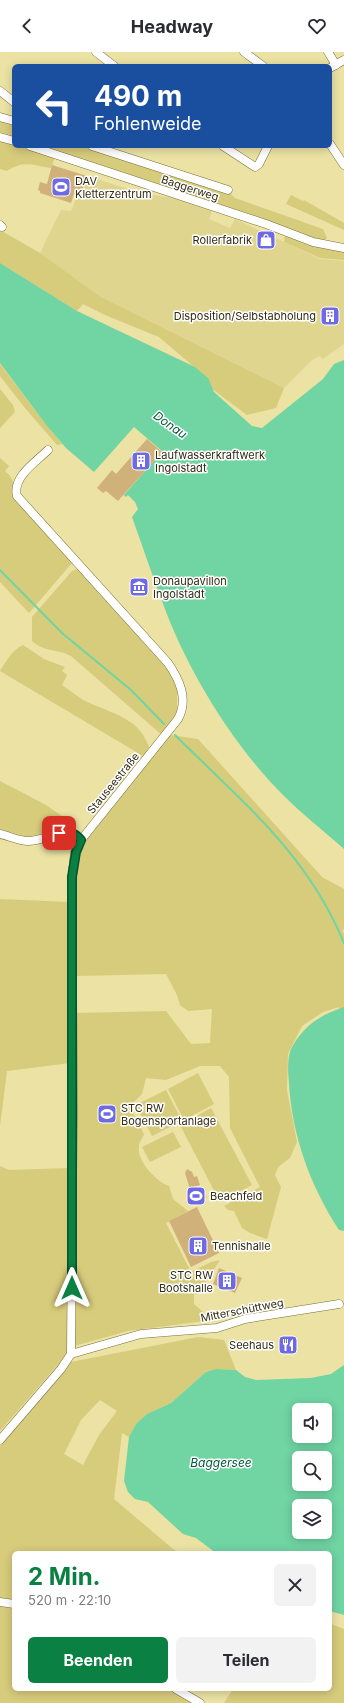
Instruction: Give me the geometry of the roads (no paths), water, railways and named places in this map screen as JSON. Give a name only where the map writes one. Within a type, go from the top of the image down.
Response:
[{"type":"street","points":[[96,52],[111,64]]},
{"type":"street","points":[[244,52],[260,64]]},
{"type":"street","points":[[328,52],[333,66],[344,60]]},
{"type":"street","points":[[0,91],[12,100]]},
{"type":"street","points":[[0,117],[12,120]]},
{"type":"street","points":[[0,136],[12,140]]},
{"type":"street","points":[[332,147],[344,165]]},
{"type":"street","name":"Baggerweg","points":[[36,148],[266,224],[297,238],[344,248]]},
{"type":"street","points":[[98,148],[228,190]]},
{"type":"street","points":[[226,148],[256,167],[267,148]]},
{"type":"street","name":"Stauseestraße","points":[[48,450],[18,480],[15,489],[16,496],[168,663],[180,680],[182,698],[181,714],[178,719],[81,840],[76,852],[72,877],[73,1121],[71,1354]]},
{"type":"street","points":[[0,834],[27,841],[43,839],[69,831],[76,834],[81,840]]},
{"type":"street","name":"Mitterschüttweg","points":[[71,1354],[141,1334],[217,1328],[245,1319],[339,1304]]},
{"type":"street","points":[[0,1440],[61,1369],[71,1354]]},
{"type":"street","points":[[0,1602],[12,1604]]},
{"type":"street","points":[[179,1691],[200,1703]]},
{"type":"water","name":"Donau","points":[[0,263],[77,311],[195,367],[208,378],[214,392],[252,426],[262,428],[323,379],[334,364],[344,360],[344,849],[283,795],[248,756],[232,734],[203,688],[178,640],[163,605],[132,517],[138,509],[135,502],[128,495],[126,497],[124,495],[160,454],[166,460],[169,457],[134,427],[94,472],[66,448],[47,426],[0,363]]},
{"type":"water","points":[[344,1007],[344,1231],[339,1230],[319,1196],[304,1160],[294,1122],[288,1066],[291,1049],[301,1034],[313,1022]]},
{"type":"water","name":"Baggersee","points":[[344,1365],[344,1615],[332,1612],[332,1551],[213,1551],[196,1538],[183,1534],[148,1502],[135,1499],[128,1492],[124,1481],[129,1437],[136,1424],[147,1414],[171,1403],[206,1372],[216,1369],[236,1370],[245,1377],[256,1380],[311,1378],[331,1374]]},
{"type":"waterway","points":[[0,570],[62,633],[131,690],[164,724]]},
{"type":"waterway","points":[[175,735],[248,806],[292,855],[329,911],[344,943]]},
{"type":"place","name":"DAV Kletterzentrum","points":[[61,187]]},
{"type":"place","name":"Rollerfabrik","points":[[266,240]]},
{"type":"place","name":"Disposition/Selbstabholung","points":[[330,316]]},
{"type":"place","name":"Laufwasserkraftwerk Ingolstadt","points":[[141,461]]},
{"type":"place","name":"Donaupavillon Ingolstadt","points":[[139,587]]},
{"type":"place","name":"STC RW Bogensportanlage","points":[[107,1114]]},
{"type":"place","name":"Beachfeld","points":[[196,1196]]},
{"type":"place","name":"Tennishalle","points":[[198,1246]]},
{"type":"place","name":"STC RW Bootshalle","points":[[227,1281]]},
{"type":"place","name":"Seehaus","points":[[288,1345]]}]
